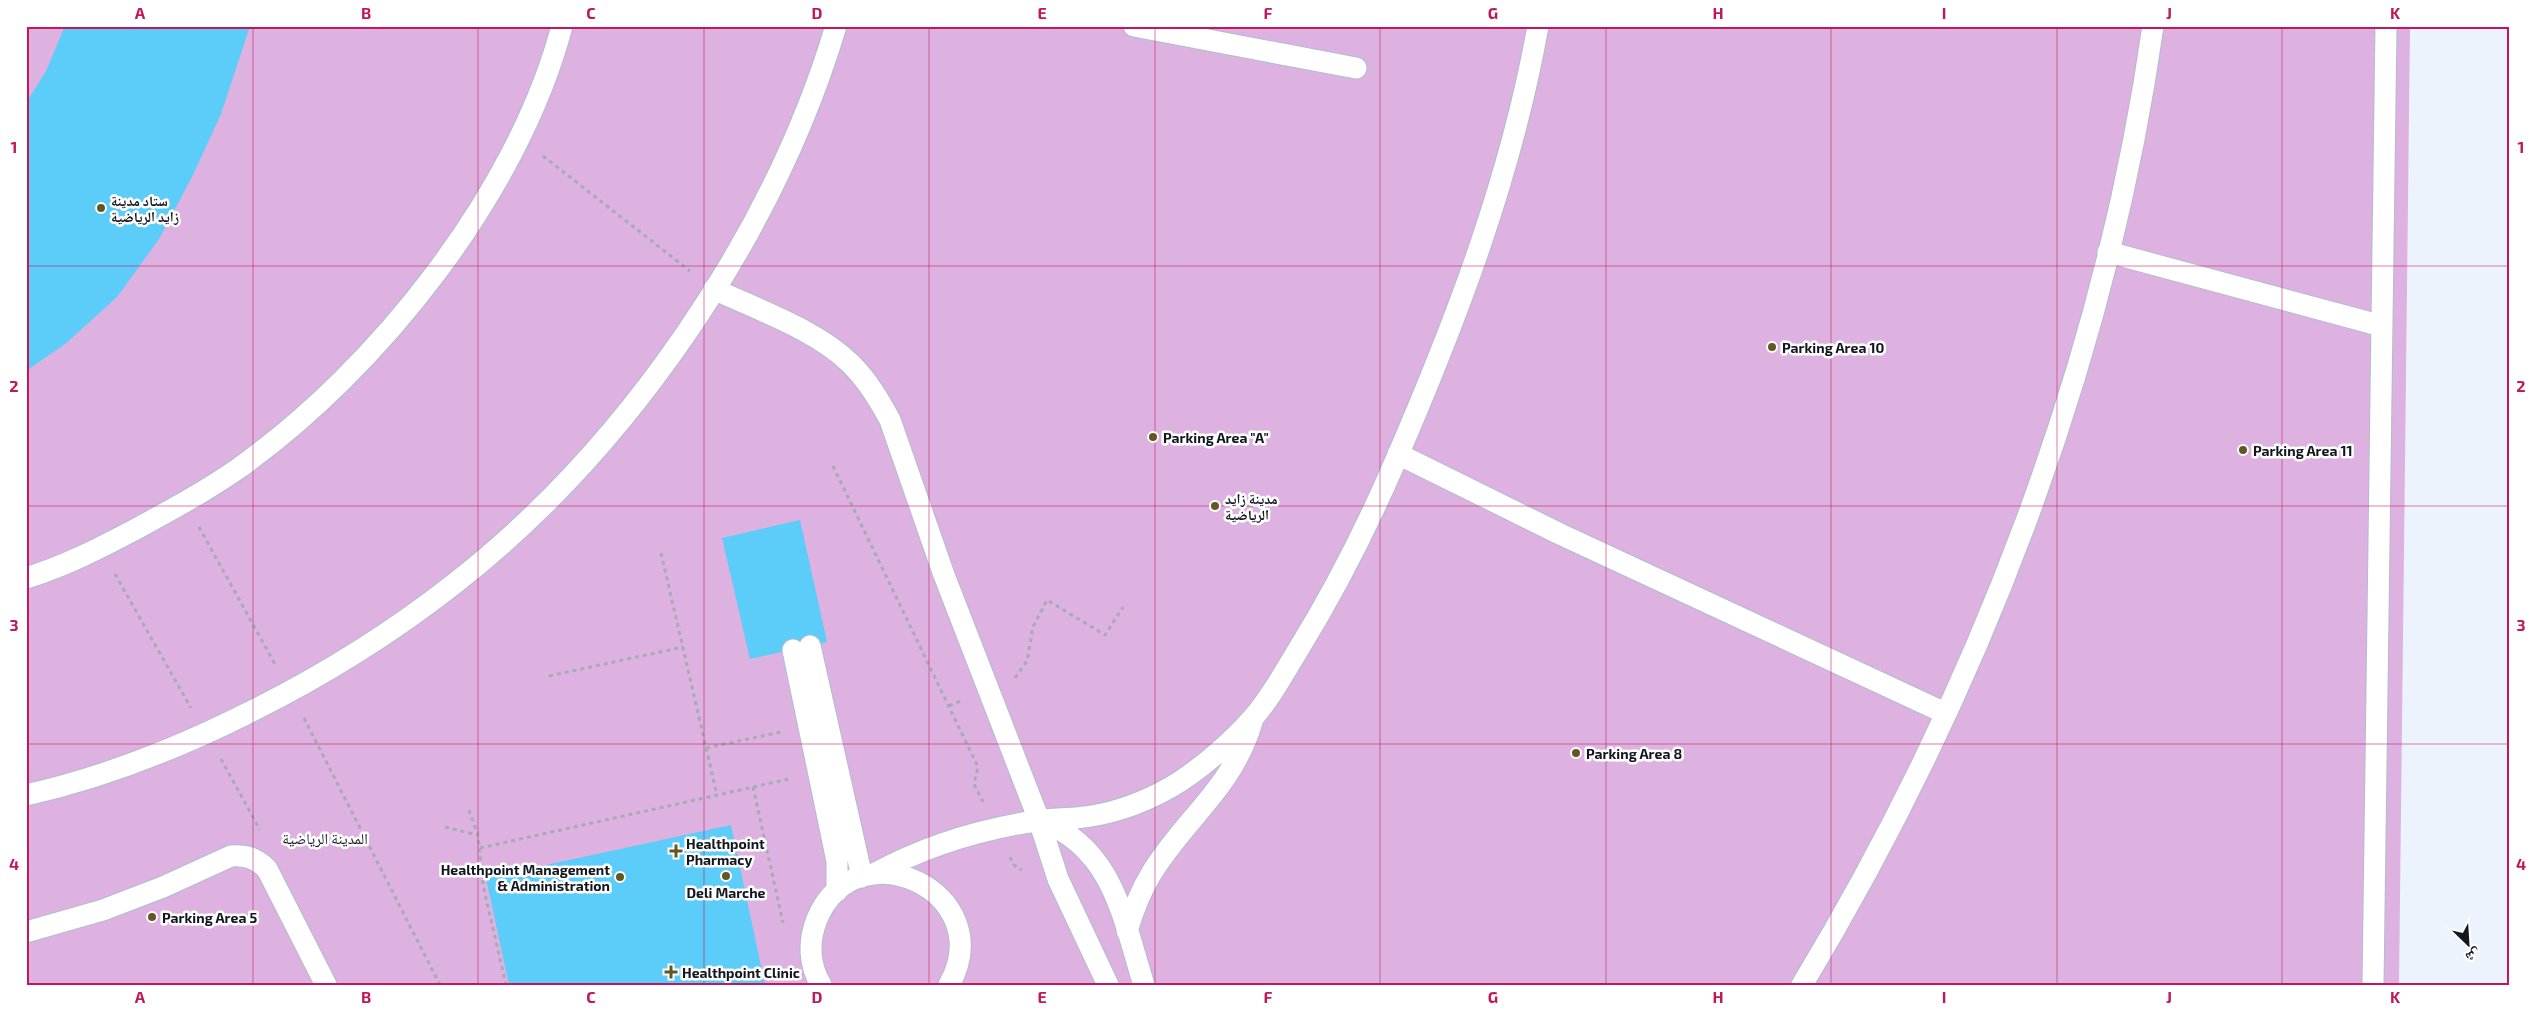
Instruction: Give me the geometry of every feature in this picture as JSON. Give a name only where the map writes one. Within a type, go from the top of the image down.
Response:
[{"type":"lane","points":[[26,578],[100,548],[186,503],[267,446],[363,361],[407,310],[466,229],[503,169],[519,138],[548,69],[562,26]]},
{"type":"lane","points":[[26,796],[125,766],[206,734],[290,692],[375,642],[455,583],[529,519],[597,447],[659,370],[714,289],[758,216],[796,138],[836,26]]},
{"type":"lane","points":[[1134,26],[1356,68]]},
{"type":"lane","points":[[821,985],[815,974],[811,952],[813,930],[822,908],[837,891],[936,844],[996,828],[1038,820],[1078,818],[1110,811],[1163,791],[1197,770],[1252,719],[1291,662],[1348,564],[1434,373],[1466,289],[1494,205],[1518,118],[1538,26]]},
{"type":"lane","points":[[1802,985],[1876,857],[1945,713],[1978,638],[2038,487],[2087,331],[2108,252],[2128,171],[2144,88],[2153,26]]},
{"type":"lane","points":[[2373,985],[2386,26]]},
{"type":"lane","points":[[2108,252],[2382,326]]},
{"type":"lane","points":[[714,289],[813,337],[832,349],[850,363],[879,400],[890,420],[944,575],[1038,820],[1058,879],[1108,985]]},
{"type":"lane","points":[[1398,454],[1560,534],[1945,713]]},
{"type":"lane","points":[[837,891],[837,861],[802,648],[868,876]]},
{"type":"lane","points":[[1127,931],[1133,910],[1152,873],[1226,780],[1243,747],[1252,719]]},
{"type":"lane","points":[[1038,820],[1063,829],[1091,854],[1111,884],[1144,985]]},
{"type":"lane","points":[[26,932],[102,910],[163,887],[231,856],[241,855],[260,862],[272,877],[326,985]]},
{"type":"lane","points":[[868,876],[897,874],[918,881],[936,893],[950,910],[958,931],[960,952],[955,974],[949,985]]},
{"type":"path","points":[[519,138],[714,289]]},
{"type":"path","points":[[833,466],[978,767],[974,784],[1014,865],[1028,875]]},
{"type":"path","points":[[186,503],[290,692],[440,985]]},
{"type":"path","points":[[100,548],[259,826],[264,844],[260,862]]},
{"type":"path","points":[[661,553],[717,795]]},
{"type":"path","points":[[949,706],[1014,680],[1022,672],[1027,661],[1033,627],[1047,600],[1105,635],[1123,607]]},
{"type":"path","points":[[549,676],[683,646]]},
{"type":"path","points":[[706,748],[783,732],[785,741]]},
{"type":"path","points":[[480,848],[793,778]]},
{"type":"path","points":[[753,787],[785,932]]},
{"type":"path","points":[[469,810],[478,835],[484,885],[506,985]]},
{"type":"path","points":[[445,827],[478,835]]},
{"type":"shaded area","name":"مدينة زايد الرياضية","points":[[26,26],[2410,26],[2399,985],[26,985]]},
{"type":"building","name":"ستاد مدينة زايد الرياضية","points":[[65,26],[250,26],[221,114],[192,177],[159,239],[117,297],[65,344],[26,371],[26,103],[46,71]]},
{"type":"building","points":[[800,520],[827,642],[750,659],[722,538]]},
{"type":"building","points":[[731,825],[765,985],[509,985],[486,878]]},
{"type":"place","name":"ستاد مدينة زايد الرياضية","points":[[101,208]]},
{"type":"place","name":"Parking Area 10","points":[[1772,347]]},
{"type":"place","name":"Parking Area \"A\"","points":[[1153,437]]},
{"type":"place","name":"Parking Area 11","points":[[2243,450]]},
{"type":"place","name":"مدينة زايد الرياضية","points":[[1215,506]]},
{"type":"place","name":"Parking Area 8","points":[[1576,753]]},
{"type":"place","name":"Healthpoint Pharmacy","points":[[676,851]]},
{"type":"place","name":"Deli Marche","points":[[726,876]]},
{"type":"place","name":"Healthpoint Management & Administration","points":[[620,877]]},
{"type":"place","name":"Parking Area 5","points":[[152,917]]},
{"type":"place","name":"Healthpoint Clinic","points":[[671,972]]},
{"type":"district","name":"المدينة الرياضية","points":[[325,838]]}]
